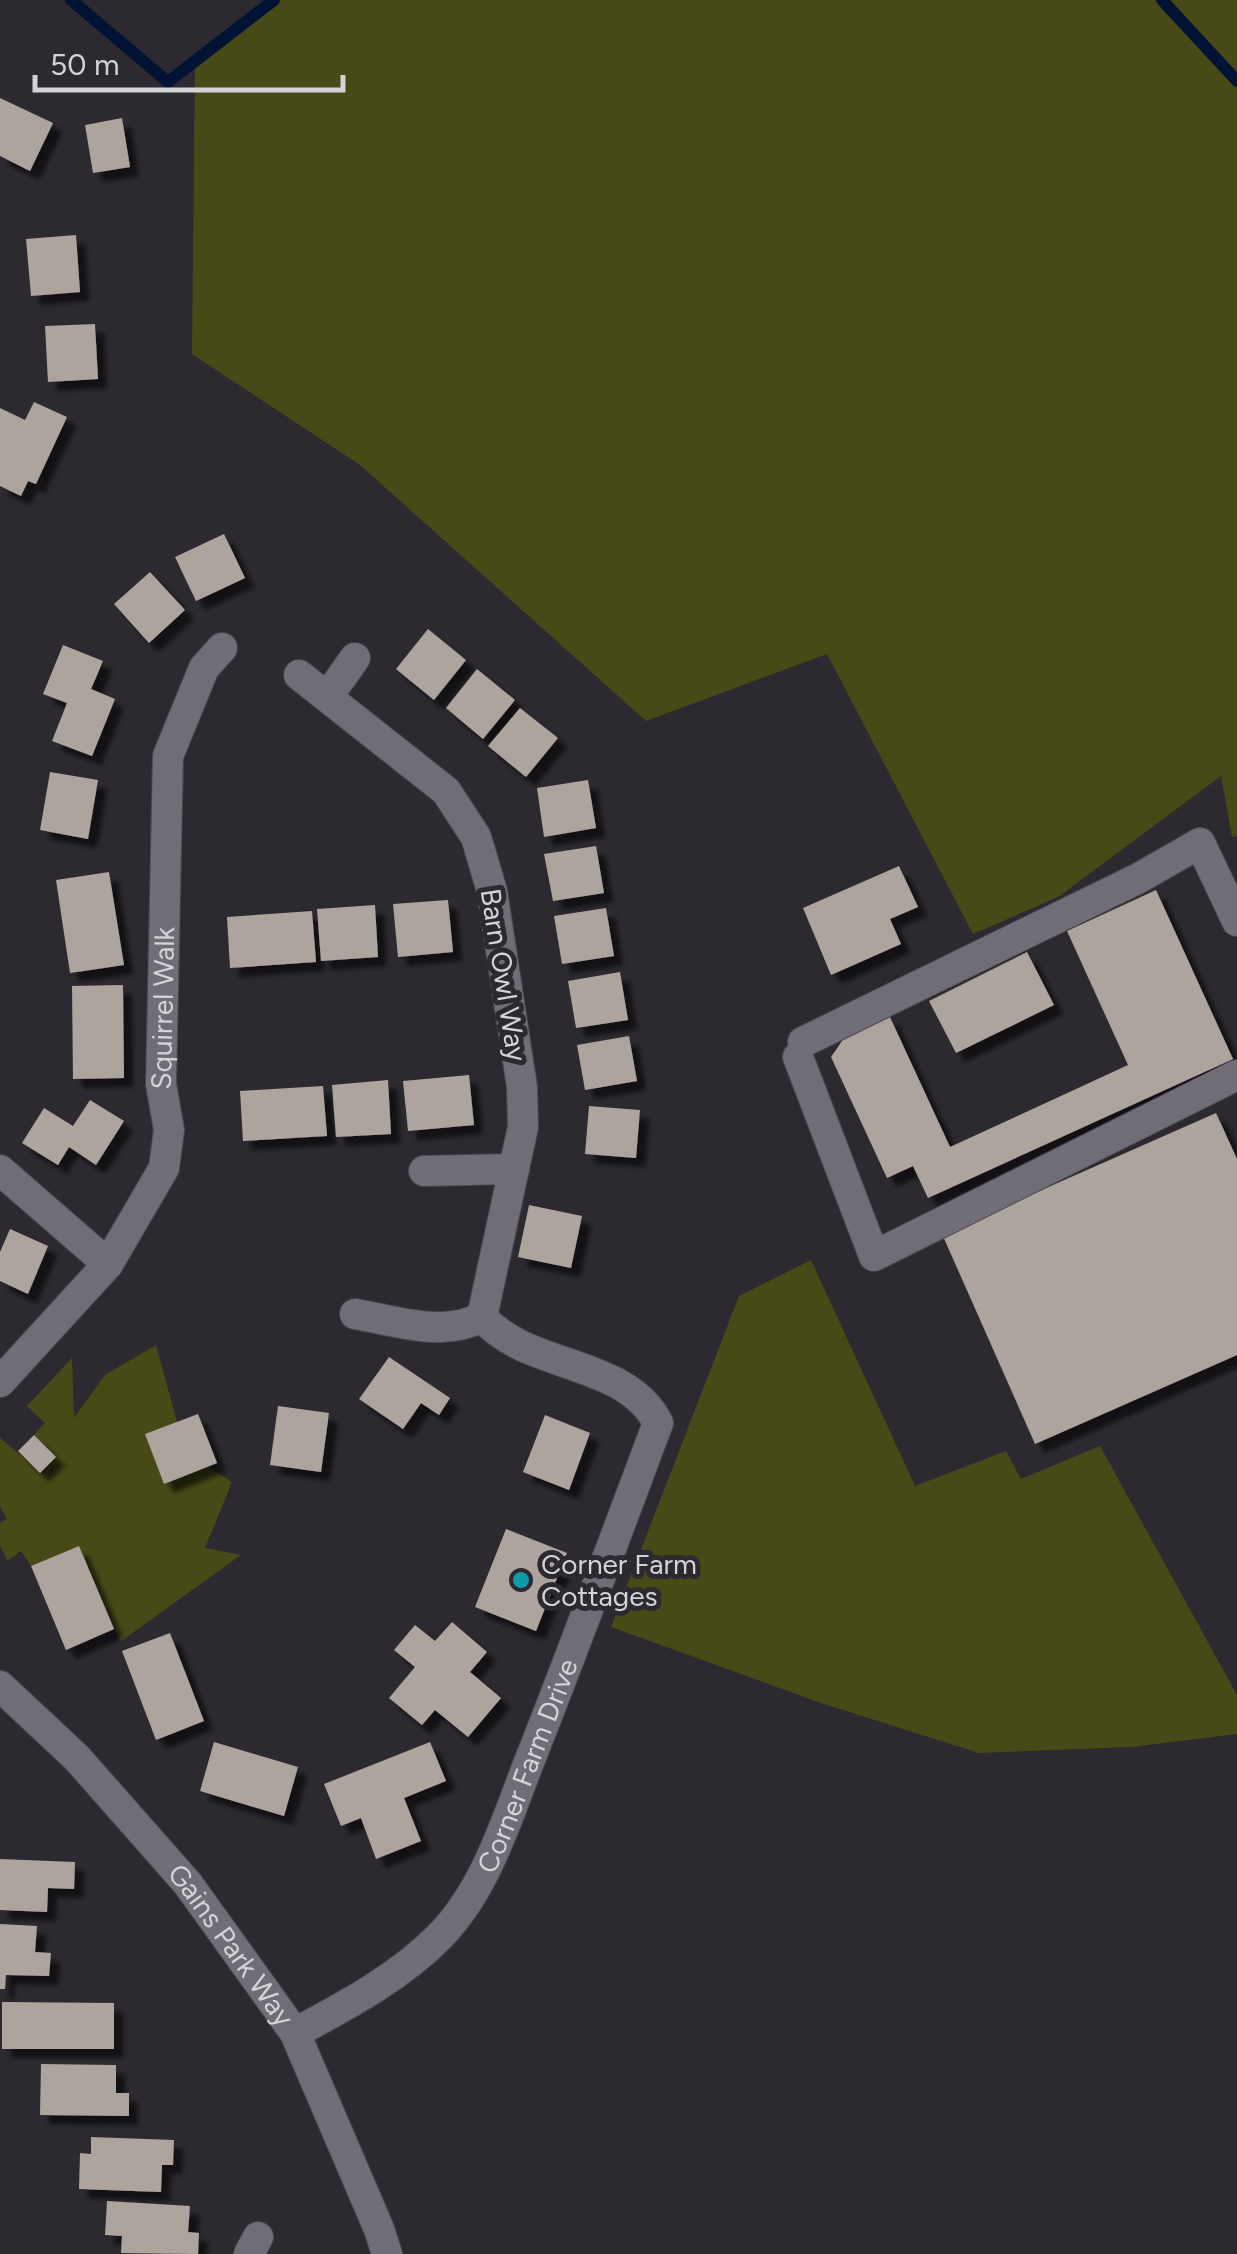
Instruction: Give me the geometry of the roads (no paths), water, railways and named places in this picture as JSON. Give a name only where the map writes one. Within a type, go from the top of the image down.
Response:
[{"type":"street","name":"Squirrel Walk","points":[[0,1382],[108,1264],[164,1168],[169,1130],[161,1084],[168,756],[204,668],[222,648]]},
{"type":"street","points":[[328,696],[355,658]]},
{"type":"street","name":"Barn Owl Way","points":[[298,674],[446,791],[476,837],[492,891],[522,1087],[523,1126],[482,1317]]},
{"type":"street","points":[[1237,920],[1200,843],[1139,878],[800,1049],[874,1256],[1237,1074]]},
{"type":"street","points":[[424,1171],[514,1169]]},
{"type":"street","points":[[0,1170],[108,1264]]},
{"type":"street","points":[[355,1314],[448,1329],[466,1326],[482,1317]]},
{"type":"street","name":"Corner Farm Drive","points":[[295,2033],[356,2000],[425,1950],[468,1900],[500,1834],[658,1423],[650,1408],[630,1389],[518,1345],[496,1333],[482,1317]]},
{"type":"street","name":"Gains Park Way","points":[[0,1686],[78,1758],[188,1884],[295,2033],[387,2254]]},
{"type":"waterway","points":[[71,0],[168,82],[274,0]]},
{"type":"waterway","points":[[1162,0],[1237,81]]},
{"type":"place","name":"Corner Farm Cottages","points":[[521,1580]]}]
